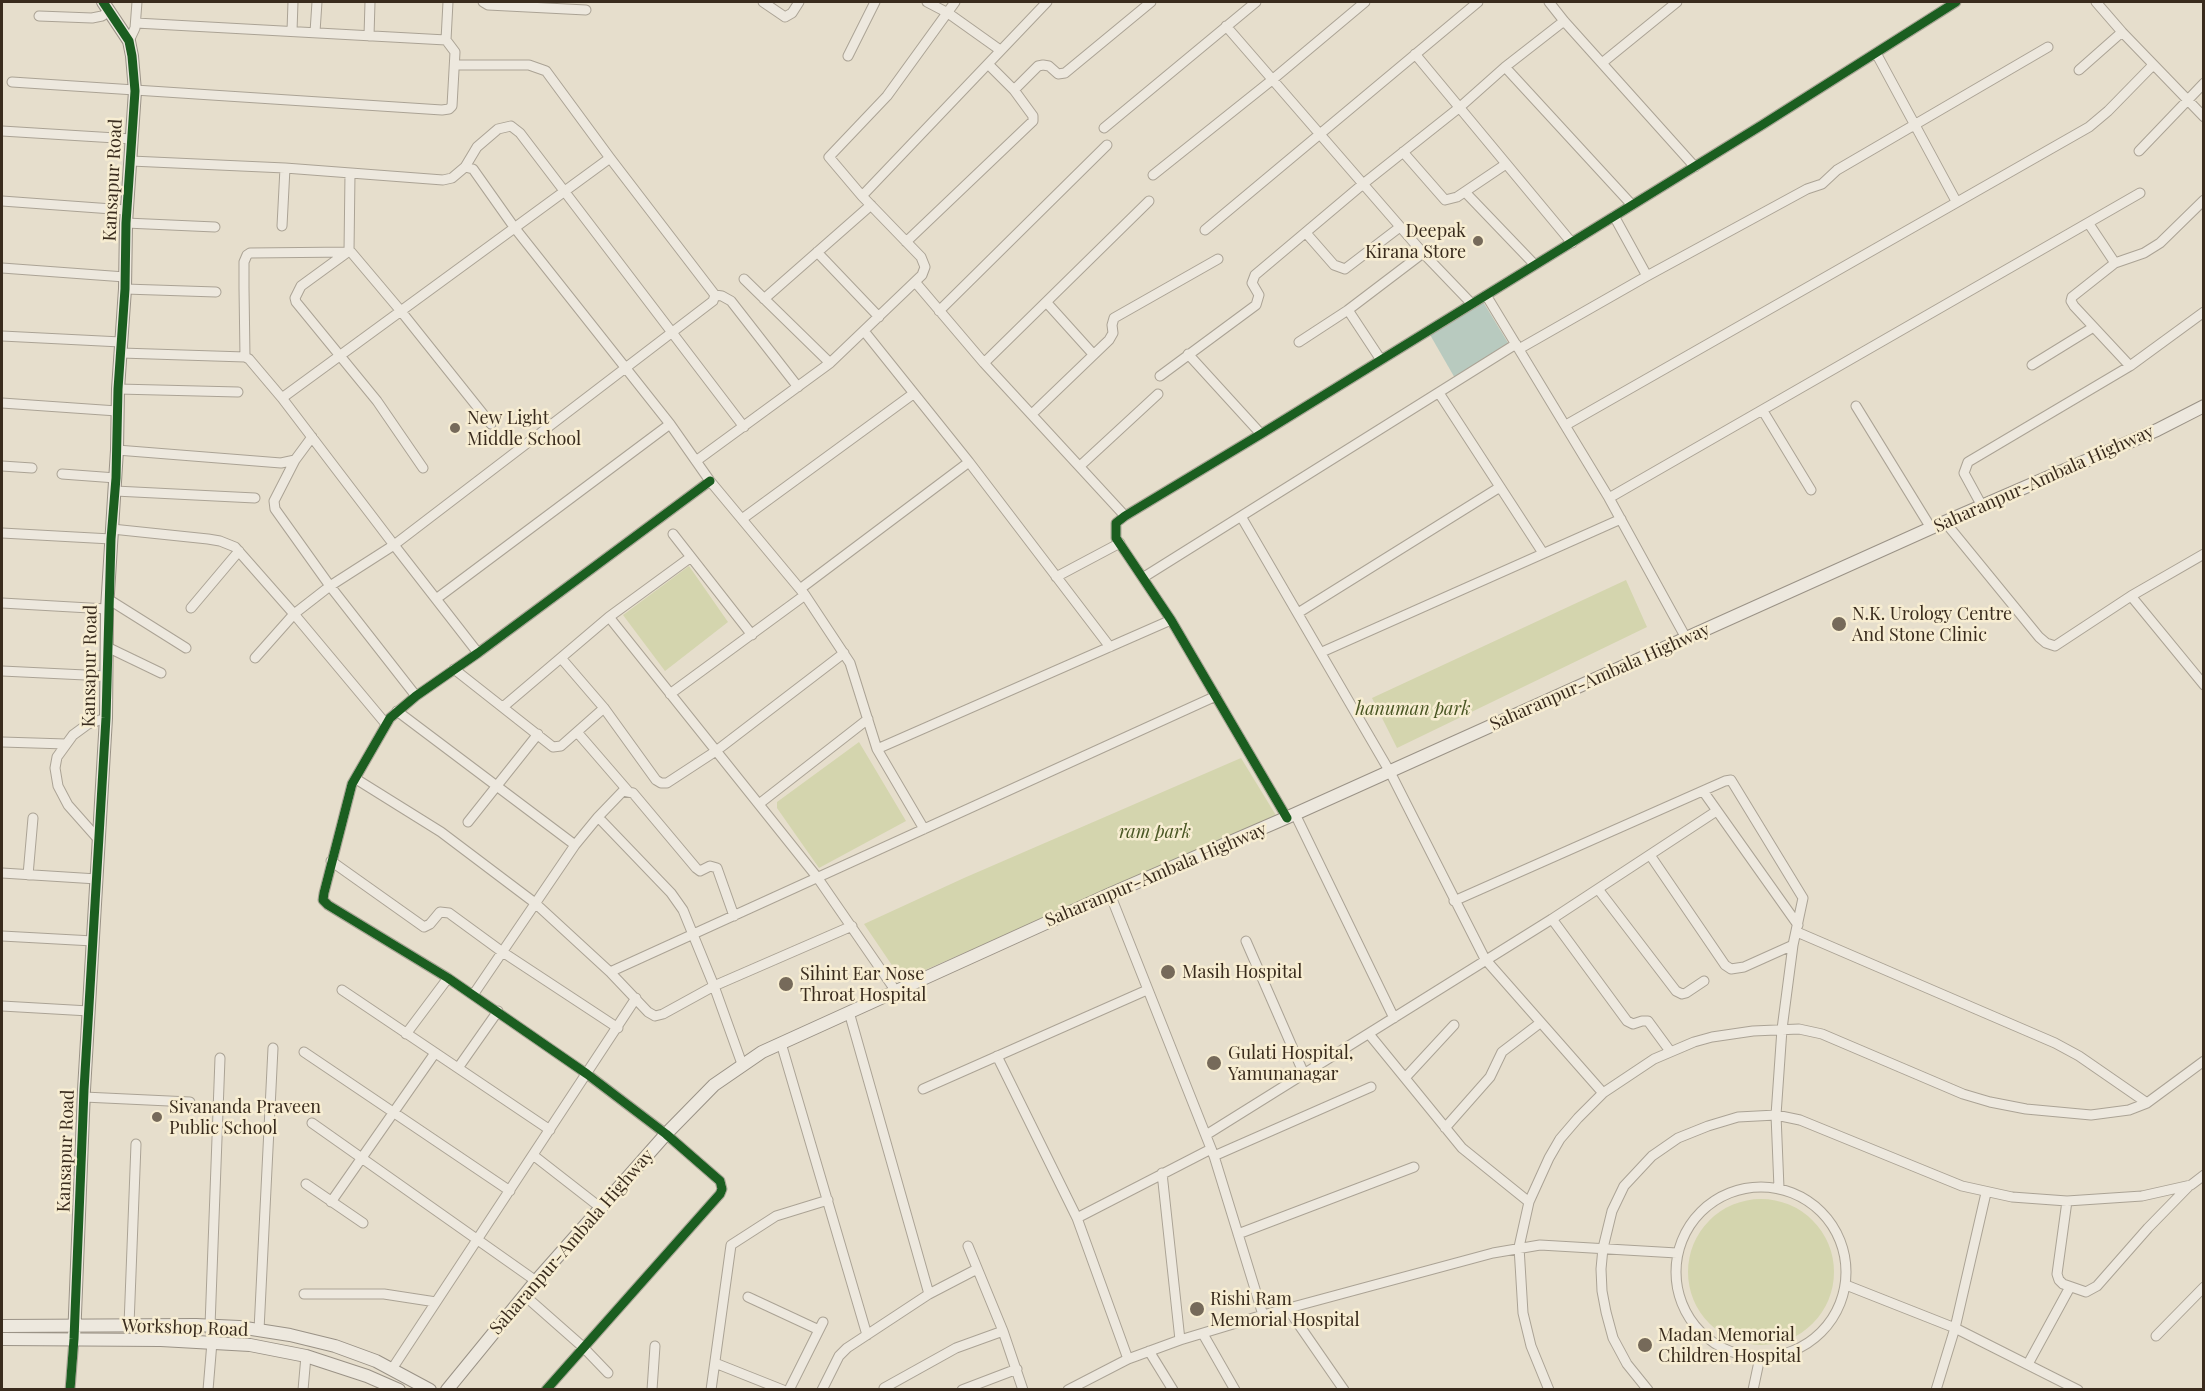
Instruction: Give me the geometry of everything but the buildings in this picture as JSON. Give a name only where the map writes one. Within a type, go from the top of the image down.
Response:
[{"type":"main road","name":"Kansapur Road","points":[[74,1339],[84,1097],[106,718],[108,604],[117,450],[117,389],[135,92],[129,42],[107,6]]},
{"type":"main road","name":"Saharanpur-Ambala Highway","points":[[447,1389],[536,1281],[666,1134],[714,1085],[742,1064],[895,990],[1390,772],[1931,528],[2157,430],[2204,406]]},
{"type":"main road","name":"Workshop Road","points":[[2,1326],[210,1326],[259,1330],[335,1346],[430,1389]]},
{"type":"main road","name":"Workshop Road","points":[[2,1339],[212,1342],[250,1345],[306,1356],[399,1389]]},
{"type":"street","points":[[129,42],[136,23],[137,2]]},
{"type":"street","points":[[292,31],[293,2]]},
{"type":"street","points":[[315,32],[317,2]]},
{"type":"street","points":[[369,36],[370,2]]},
{"type":"street","points":[[12,82],[135,92],[446,110],[452,106],[456,65],[455,52],[446,40],[448,2]]},
{"type":"street","points":[[483,2],[488,5],[586,10]]},
{"type":"street","points":[[763,2],[785,17],[792,13],[799,2]]},
{"type":"street","points":[[848,56],[875,2]]},
{"type":"street","points":[[927,2],[948,13],[1000,50]]},
{"type":"street","points":[[696,461],[830,363],[922,275],[924,263],[921,257],[862,196],[829,157],[887,96],[955,2]]},
{"type":"street","points":[[862,196],[1047,2]]},
{"type":"street","points":[[1014,90],[1038,66],[1048,66],[1058,74],[1065,73],[1151,2]]},
{"type":"street","points":[[1104,128],[1256,2]]},
{"type":"street","points":[[1152,175],[1272,80],[1365,2]]},
{"type":"street","points":[[1205,230],[1317,134],[1478,2]]},
{"type":"street","points":[[1602,63],[1677,2]]},
{"type":"street","points":[[1394,1018],[1291,816],[1144,577],[1116,538],[1115,527],[1125,516],[1572,243],[1876,53],[1943,5],[1956,2]]},
{"type":"street","points":[[2096,2],[2204,117]]},
{"type":"street","points":[[1554,3],[1564,21],[1695,167]]},
{"type":"street","points":[[39,16],[92,18],[102,16],[107,6]]},
{"type":"street","points":[[1160,376],[1256,305],[1259,295],[1252,279],[1363,184],[1564,21]]},
{"type":"street","points":[[136,23],[446,40]]},
{"type":"street","points":[[1226,26],[1317,134],[1423,253],[1471,303]]},
{"type":"street","points":[[2079,70],[2122,32]]},
{"type":"street","points":[[1144,577],[1517,347],[1807,189],[1822,184],[1833,173],[2048,47]]},
{"type":"street","points":[[1876,53],[1956,201]]},
{"type":"street","points":[[1414,54],[1572,243]]},
{"type":"street","points":[[456,65],[523,64],[543,68],[715,295],[731,301],[798,387]]},
{"type":"street","points":[[906,242],[1033,121],[1034,116],[1014,90],[988,65]]},
{"type":"street","points":[[1566,425],[2089,127],[2153,65]]},
{"type":"street","points":[[1505,67],[1632,205]]},
{"type":"street","points":[[2139,151],[2204,83]]},
{"type":"street","points":[[131,161],[285,168],[443,180],[452,178],[465,167],[473,153],[489,136],[502,126],[511,126],[520,133],[744,427]]},
{"type":"street","points":[[2,131],[132,138]]},
{"type":"street","points":[[939,311],[1107,145]]},
{"type":"street","points":[[1403,152],[1445,200],[1451,200],[1465,192],[1506,164]]},
{"type":"street","points":[[282,398],[610,158]]},
{"type":"street","points":[[465,167],[473,170],[514,227],[626,366],[710,481],[802,592],[844,653],[854,673],[877,749],[924,829]]},
{"type":"street","points":[[282,226],[285,168]]},
{"type":"street","points":[[349,251],[350,174]]},
{"type":"street","points":[[1465,192],[1535,265]]},
{"type":"street","points":[[1609,498],[2140,193]]},
{"type":"street","points":[[2130,366],[2092,328],[2074,306],[2071,301],[2072,297],[2115,263],[2152,249],[2204,200]]},
{"type":"street","points":[[2,201],[214,227]]},
{"type":"street","points":[[984,363],[1149,201]]},
{"type":"street","points":[[764,299],[871,205]]},
{"type":"street","points":[[1614,216],[1647,276]]},
{"type":"street","points":[[2089,224],[2115,263]]},
{"type":"street","points":[[1306,233],[1334,265],[1345,269],[1400,227]]},
{"type":"street","points":[[349,251],[301,286],[295,298],[296,302],[377,401],[423,468]]},
{"type":"street","points":[[245,357],[244,262],[247,255],[250,253],[349,251],[354,254],[400,310],[491,424]]},
{"type":"street","points":[[817,252],[879,317]]},
{"type":"street","points":[[1299,342],[1348,310],[1423,253]]},
{"type":"street","points":[[1032,414],[1113,335],[1114,318],[1218,259]]},
{"type":"street","points":[[2,268],[216,292]]},
{"type":"street","points":[[744,279],[830,363]]},
{"type":"street","points":[[916,283],[984,363],[1125,516]]},
{"type":"street","points":[[255,658],[294,614],[330,586],[394,545],[713,301],[715,295]]},
{"type":"street","points":[[1486,295],[1622,519],[1686,638]]},
{"type":"street","points":[[1047,303],[1093,354]]},
{"type":"street","points":[[1348,310],[1381,360]]},
{"type":"street","points":[[1982,506],[1964,473],[1968,462],[2130,366],[2204,312]]},
{"type":"street","points":[[2032,365],[2092,328]]},
{"type":"street","points":[[864,330],[969,462],[1110,647]]},
{"type":"street","points":[[2,336],[245,357],[252,362],[282,398],[478,653]]},
{"type":"street","points":[[1188,354],[1261,434]]},
{"type":"street","points":[[117,389],[238,392]]},
{"type":"street","points":[[1439,393],[1543,553]]},
{"type":"street","points":[[742,519],[913,394]]},
{"type":"street","points":[[1080,466],[1158,394]]},
{"type":"street","points":[[2,403],[117,411]]},
{"type":"street","points":[[1856,406],[1931,528]]},
{"type":"street","points":[[1763,411],[1811,490]]},
{"type":"street","points":[[436,599],[670,424]]},
{"type":"street","points":[[312,437],[295,460],[274,505],[330,586],[416,696]]},
{"type":"street","points":[[117,450],[266,463],[295,460]]},
{"type":"street","points":[[670,694],[752,634],[802,592],[969,462]]},
{"type":"street","points":[[2,466],[32,468]]},
{"type":"street","points":[[62,474],[116,478]]},
{"type":"street","points":[[546,1389],[722,1189],[720,1181],[666,1134],[498,1011],[323,900],[352,784],[386,724],[397,711],[710,481]]},
{"type":"street","points":[[1298,613],[1500,487]]},
{"type":"street","points":[[115,491],[255,498]]},
{"type":"street","points":[[1242,518],[1390,772],[1485,959],[1604,1093]]},
{"type":"street","points":[[1322,652],[1622,519]]},
{"type":"street","points":[[1945,522],[2046,643],[2055,646],[2063,643],[2131,596],[2204,554]]},
{"type":"street","points":[[2,533],[111,534],[220,541],[239,551],[386,724]]},
{"type":"street","points":[[673,534],[752,634]]},
{"type":"street","points":[[1056,577],[1120,543]]},
{"type":"street","points":[[191,608],[239,551]]},
{"type":"street","points":[[503,707],[609,617],[691,557]]},
{"type":"street","points":[[2131,596],[2204,685]]},
{"type":"street","points":[[2,603],[108,604],[186,648]]},
{"type":"street","points":[[609,617],[817,878],[895,990]]},
{"type":"street","points":[[877,749],[1171,620]]},
{"type":"street","points":[[107,646],[161,674]]},
{"type":"street","points":[[561,658],[604,708],[656,780],[667,783],[716,751],[844,653]]},
{"type":"street","points":[[454,669],[538,734],[550,746],[557,747],[604,708]]},
{"type":"street","points":[[2,671],[106,676]]},
{"type":"street","points":[[610,972],[1216,696]]},
{"type":"street","points":[[397,711],[575,845]]},
{"type":"street","points":[[99,840],[68,805],[58,786],[55,768],[57,757],[78,730],[106,718]]},
{"type":"street","points":[[759,804],[868,719]]},
{"type":"street","points":[[577,732],[628,791],[633,793],[696,868],[700,871],[710,866],[717,868],[734,916]]},
{"type":"street","points":[[468,822],[538,734]]},
{"type":"street","points":[[2,742],[66,744]]},
{"type":"street","points":[[356,779],[441,832],[535,903],[610,972],[648,1012],[655,1016],[663,1014],[714,986],[852,926]]},
{"type":"street","points":[[1454,901],[1731,780],[1803,898],[1793,945],[1782,1029],[1776,1115],[1779,1188]]},
{"type":"street","points":[[473,995],[575,845],[618,794],[628,791]]},
{"type":"street","points":[[1702,791],[1797,929],[2055,1043],[2079,1056],[2146,1103]]},
{"type":"street","points":[[1206,1135],[1552,919],[1715,812]]},
{"type":"street","points":[[598,817],[671,893],[683,910],[742,1064]]},
{"type":"street","points":[[28,875],[33,818]]},
{"type":"street","points":[[1650,855],[1725,965],[1731,969],[1744,967],[1793,945]]},
{"type":"street","points":[[331,861],[424,927],[430,924],[440,912],[449,913],[501,951],[618,1028]]},
{"type":"street","points":[[2,873],[97,879]]},
{"type":"street","points":[[1598,889],[1676,991],[1686,993],[1704,981]]},
{"type":"street","points":[[1110,894],[1213,1153],[1263,1315]]},
{"type":"street","points":[[1552,919],[1627,1022],[1648,1021],[1670,1051]]},
{"type":"street","points":[[2,936],[93,941]]},
{"type":"street","points":[[1246,940],[1304,1074]]},
{"type":"street","points":[[406,1034],[448,978]]},
{"type":"street","points":[[342,990],[550,1130]]},
{"type":"street","points":[[923,1089],[1147,990]]},
{"type":"street","points":[[392,1370],[636,998]]},
{"type":"street","points":[[2,1006],[89,1011]]},
{"type":"street","points":[[458,1068],[498,1011]]},
{"type":"street","points":[[849,1012],[929,1294]]},
{"type":"street","points":[[1445,1128],[1490,1077],[1502,1052],[1540,1023]]},
{"type":"street","points":[[1406,1078],[1454,1025]]},
{"type":"street","points":[[1549,1389],[1531,1346],[1523,1313],[1519,1247],[1529,1202],[1538,1179],[1560,1139],[1578,1118],[1604,1093],[1639,1068],[1670,1051],[1712,1037],[1799,1029],[1822,1034],[1963,1095],[2026,1109],[2091,1115],[2129,1110],[2146,1103],[2204,1061]]},
{"type":"street","points":[[1369,1034],[1472,1158],[1529,1202]]},
{"type":"street","points":[[782,1043],[867,1335]]},
{"type":"street","points":[[259,1330],[273,1048]]},
{"type":"street","points":[[304,1052],[510,1191]]},
{"type":"street","points":[[331,1202],[435,1053]]},
{"type":"street","points":[[996,1056],[1077,1218],[1128,1359]]},
{"type":"street","points":[[208,1389],[212,1342],[210,1326],[220,1058]]},
{"type":"street","points":[[1077,1218],[1162,1173],[1371,1087]]},
{"type":"street","points":[[84,1097],[190,1102]]},
{"type":"street","points":[[1648,1389],[1627,1364],[1613,1338],[1602,1291],[1603,1248],[1612,1210],[1624,1186],[1652,1156],[1678,1138],[1708,1126],[1738,1117],[1776,1115],[1800,1120],[1962,1186],[2012,1197],[2067,1201],[2142,1196],[2191,1185]]},
{"type":"street","points":[[312,1123],[536,1281]]},
{"type":"street","points":[[129,1325],[136,1144]]},
{"type":"street","points":[[533,1155],[602,1208]]},
{"type":"street","points":[[1238,1234],[1414,1167]]},
{"type":"street","points":[[1162,1173],[1180,1340]]},
{"type":"street","points":[[2067,1201],[2057,1274],[2063,1284],[2086,1292],[2097,1286],[2148,1228],[2204,1175]]},
{"type":"street","points":[[306,1184],[363,1223]]},
{"type":"street","points":[[1752,1186],[1779,1188],[1803,1197],[1824,1213],[1839,1234],[1846,1259],[1846,1285],[1839,1308],[1826,1329],[1807,1344],[1784,1354],[1760,1357],[1735,1353],[1712,1342],[1694,1325],[1681,1303],[1675,1278],[1677,1253],[1686,1228],[1704,1208],[1726,1193],[1752,1186]]},
{"type":"street","points":[[1936,1389],[1955,1328],[1986,1192]]},
{"type":"street","points":[[711,1389],[731,1245],[776,1216],[828,1200]]},
{"type":"street","points":[[1068,1389],[1128,1359],[1180,1340],[1493,1252],[1540,1245],[1677,1253]]},
{"type":"street","points":[[968,1246],[1003,1331],[1023,1389]]},
{"type":"street","points":[[822,1389],[840,1356],[847,1348],[929,1294],[977,1269]]},
{"type":"street","points":[[1846,1285],[1955,1328],[2078,1389]]},
{"type":"street","points":[[2028,1364],[2070,1287]]},
{"type":"street","points":[[2156,1336],[2204,1287]]},
{"type":"street","points":[[304,1294],[384,1294],[436,1302]]},
{"type":"street","points":[[524,1296],[584,1347],[608,1373]]},
{"type":"street","points":[[748,1297],[821,1326],[789,1389]]},
{"type":"street","points":[[1288,1309],[1344,1389]]},
{"type":"street","points":[[884,1388],[956,1348],[1003,1331]]},
{"type":"street","points":[[1203,1334],[1235,1389]]},
{"type":"street","points":[[70,1389],[74,1339]]},
{"type":"street","points":[[652,1389],[656,1346]]},
{"type":"street","points":[[1149,1351],[1173,1389]]},
{"type":"street","points":[[303,1389],[306,1356]]},
{"type":"street","points":[[1753,1389],[1760,1357]]},
{"type":"street","points":[[715,1363],[783,1389]]},
{"type":"street","points":[[962,1389],[1017,1369]]},
{"type":"green space","points":[[689,566],[728,622],[665,671],[623,615]]},
{"type":"green space","name":"hanuman park","points":[[1626,580],[1647,627],[1397,748],[1372,698]]},
{"type":"green space","points":[[859,742],[906,821],[819,868],[777,808],[777,802]]},
{"type":"green space","name":"ram park","points":[[1241,758],[1277,817],[902,980],[864,924],[964,878]]},
{"type":"green space","points":[[1761,1199],[1775,1200],[1789,1205],[1802,1211],[1813,1220],[1822,1231],[1828,1244],[1833,1258],[1833,1286],[1828,1300],[1822,1313],[1813,1324],[1802,1333],[1789,1339],[1775,1344],[1761,1345],[1747,1344],[1733,1339],[1720,1333],[1709,1324],[1700,1313],[1694,1300],[1689,1286],[1688,1272],[1689,1258],[1694,1244],[1700,1231],[1709,1220],[1720,1211],[1733,1205],[1747,1200]]},
{"type":"shaded area","points":[[1482,300],[1510,346],[1456,380],[1429,333]]},
{"type":"cycle path","points":[[70,1390],[84,1090],[106,718],[111,539],[125,289],[126,223],[135,91],[129,41],[103,2]]},
{"type":"cycle path","points":[[1287,818],[1171,620],[1116,538],[1116,523],[1762,125],[1956,2]]},
{"type":"cycle path","points":[[546,1390],[720,1194],[722,1189],[720,1181],[666,1134],[587,1074],[448,978],[328,905],[323,900],[324,893],[352,784],[390,718],[416,696],[478,653],[710,481]]},
{"type":"place","name":"Deepak Kirana Store","points":[[1478,241]]},
{"type":"place","name":"New Light Middle School","points":[[455,428]]},
{"type":"place","name":"N.K. Urology Centre And Stone Clinic","points":[[1839,624]]},
{"type":"place","name":"Masih Hospital","points":[[1168,972]]},
{"type":"place","name":"Sihint Ear Nose Throat Hospital","points":[[786,984]]},
{"type":"place","name":"Gulati Hospital, Yamunanagar","points":[[1214,1063]]},
{"type":"place","name":"Sivananda Praveen Public School","points":[[157,1117]]},
{"type":"place","name":"Rishi Ram Memorial Hospital","points":[[1197,1309]]},
{"type":"place","name":"Madan Memorial Children Hospital","points":[[1645,1345]]}]
